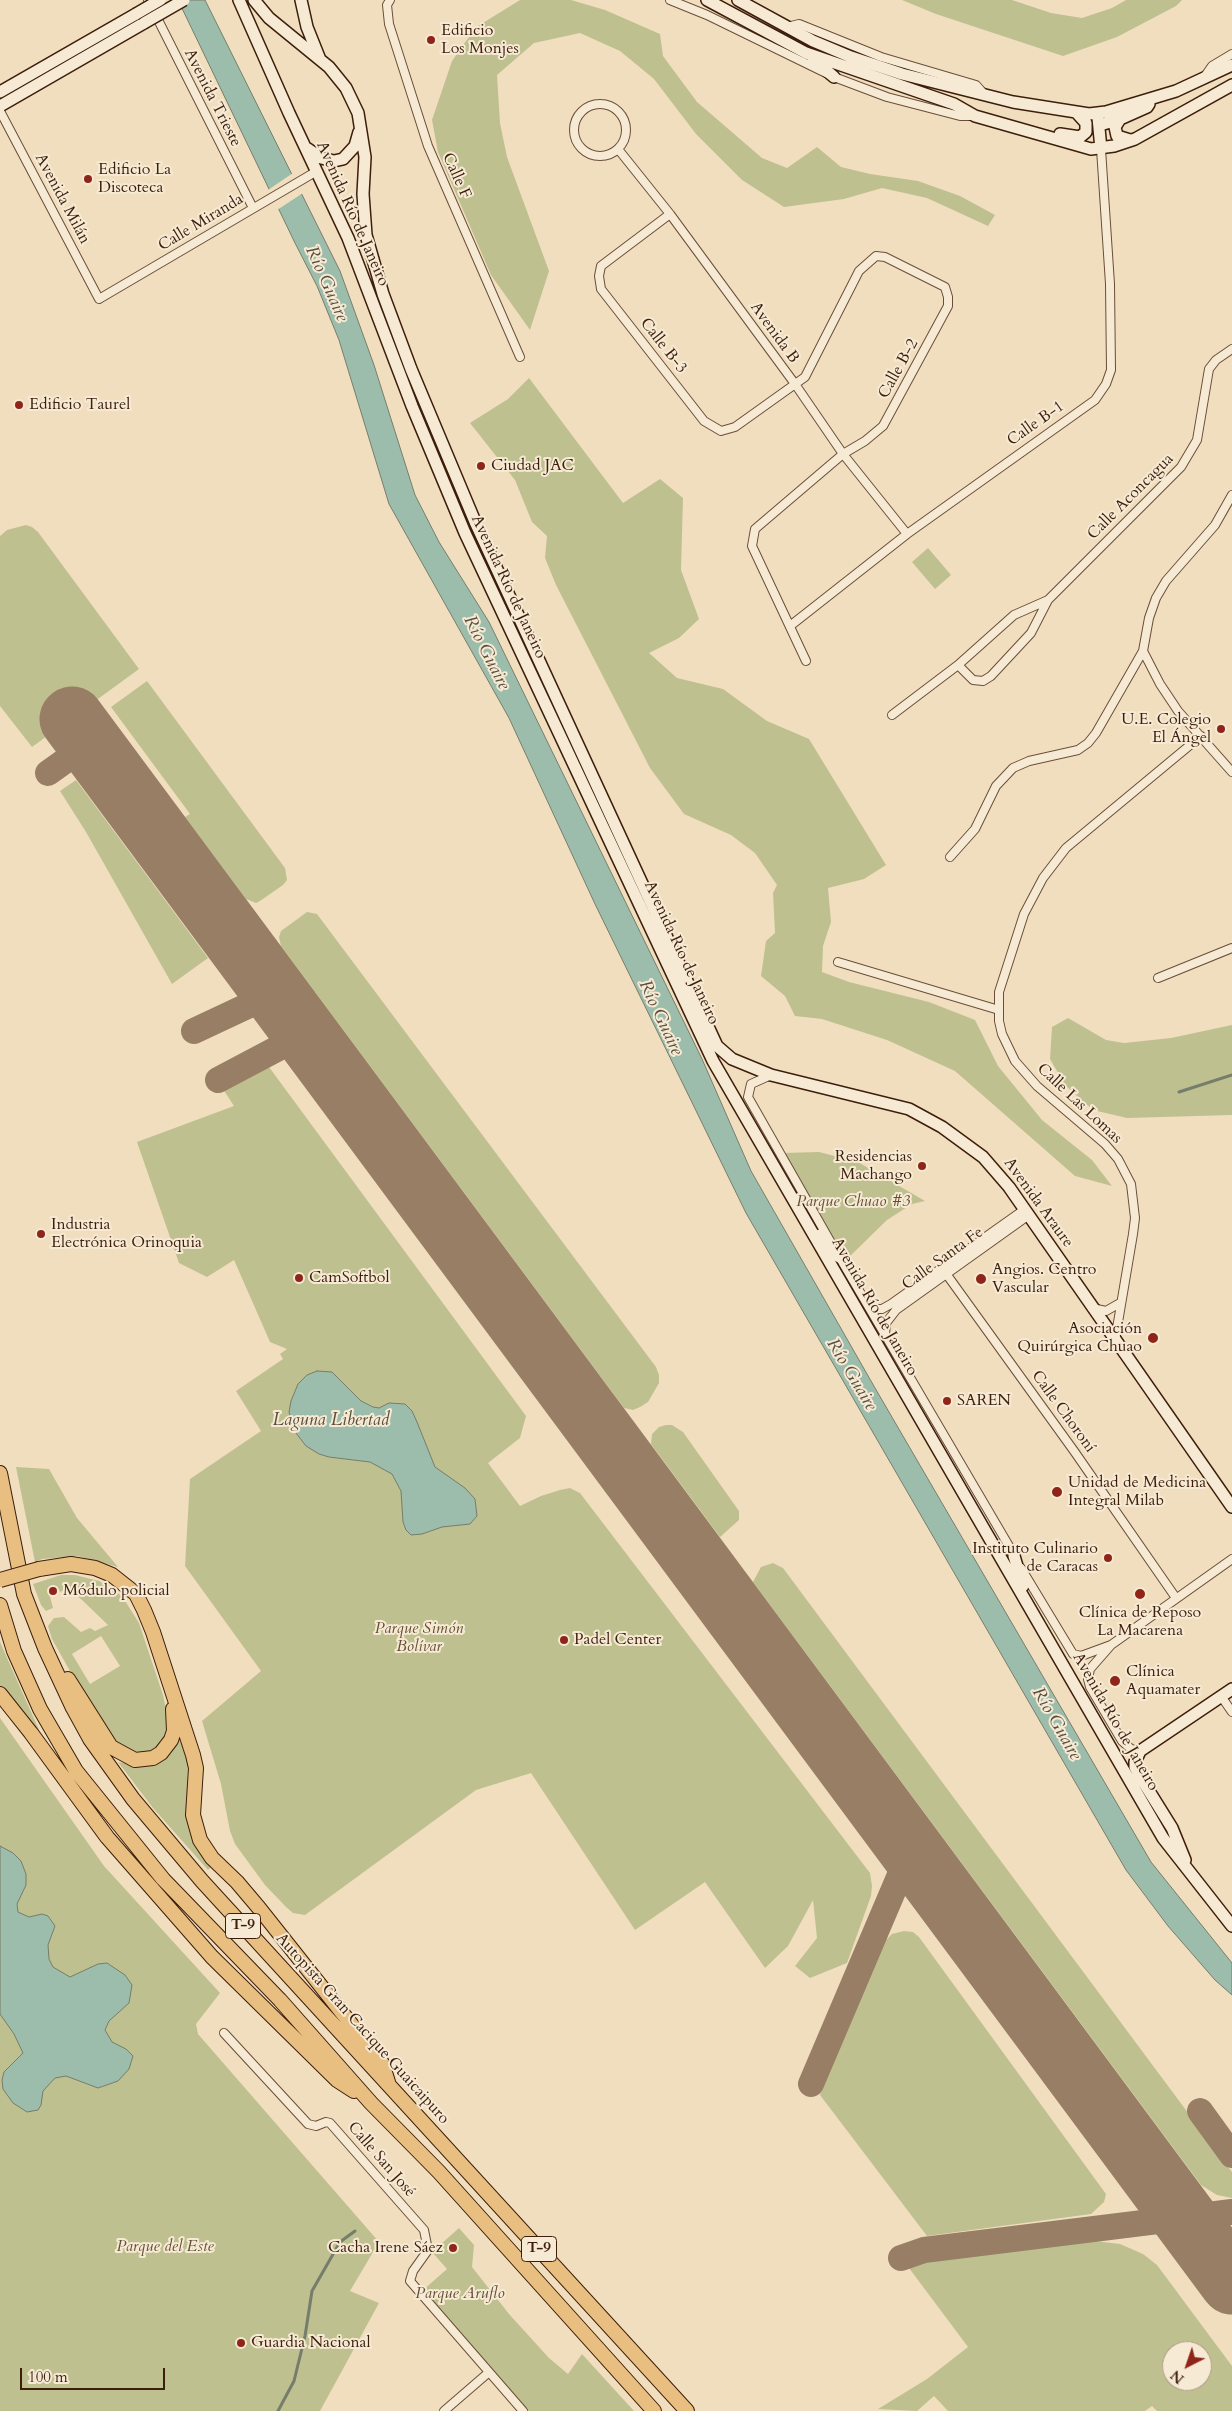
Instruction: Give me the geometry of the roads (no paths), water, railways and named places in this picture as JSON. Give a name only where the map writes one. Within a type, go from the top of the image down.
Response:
[{"type":"highway","name":"Autopista Gran Cacique Guaicaipuro","points":[[0,1472],[24,1594],[45,1648],[73,1708],[90,1738],[157,1830],[688,2411]]},
{"type":"highway","points":[[0,1580],[71,1564],[95,1568],[112,1575],[136,1594],[153,1632],[193,1755],[196,1768],[193,1815],[200,1840],[212,1858],[259,1908],[382,2063],[390,2087]]},
{"type":"highway","points":[[0,1586],[39,1572],[87,1571],[108,1578],[133,1599],[145,1622],[173,1707],[174,1731],[166,1746],[153,1758],[144,1760],[126,1757],[111,1747],[66,1675],[45,1648]]},
{"type":"highway","name":"T-9","points":[[0,1605],[14,1651],[40,1709],[76,1771],[162,1879],[280,2000],[371,2103],[439,2172],[654,2411]]},
{"type":"highway","points":[[0,1694],[107,1837],[212,1957],[337,2080],[371,2103]]},
{"type":"street","name":"Avenida Trieste","points":[[148,0],[255,207]]},
{"type":"street","points":[[4,90],[160,0]]},
{"type":"street","points":[[0,106],[184,0]]},
{"type":"street","name":"Avenida Río de Janeiro","points":[[239,0],[288,113],[317,171],[362,272],[412,406],[493,596],[580,774],[713,1061],[1164,1838],[1232,1926]]},
{"type":"street","name":"Avenida Río de Janeiro","points":[[254,0],[269,18],[320,58],[346,88],[361,124],[365,157],[363,212],[370,255],[411,369],[476,524],[717,1046],[732,1059],[771,1075]]},
{"type":"street","points":[[301,0],[307,27],[320,58]]},
{"type":"street","name":"Calle F","points":[[390,0],[387,5],[388,24],[428,146],[520,357]]},
{"type":"street","points":[[670,0],[715,19],[834,77],[887,97],[960,116],[976,116]]},
{"type":"street","points":[[707,0],[717,3],[806,53],[954,104],[976,116],[1069,143],[1101,149],[1134,139],[1230,87]]},
{"type":"street","points":[[738,0],[786,27],[851,57],[902,74],[985,95],[1076,112],[1098,120],[1120,119],[1147,107],[1154,98]]},
{"type":"street","points":[[806,53],[834,77]]},
{"type":"street","points":[[1203,79],[1212,66],[1232,54]]},
{"type":"street","points":[[1098,120],[1232,66]]},
{"type":"street","points":[[600,104],[616,109],[625,123],[626,132],[624,141],[618,149],[608,155],[600,156],[583,149],[574,134],[575,125],[580,113],[588,107],[600,104]]},
{"type":"street","name":"Avenida Milán","points":[[0,111],[99,299]]},
{"type":"street","points":[[1026,130],[1040,128],[1080,137],[1086,132],[1086,123],[1076,112]]},
{"type":"street","points":[[1120,119],[1115,127],[1117,136],[1126,140],[1134,139]]},
{"type":"street","points":[[1098,120],[1101,149]]},
{"type":"street","points":[[317,171],[343,159],[355,146],[361,124]]},
{"type":"street","points":[[305,146],[321,158],[334,161],[343,159]]},
{"type":"street","name":"Avenida B","points":[[618,149],[670,214],[795,384],[843,454],[907,534]]},
{"type":"street","name":"Calle B-1","points":[[790,626],[907,534],[1095,400],[1106,384],[1111,370],[1110,284],[1101,149]]},
{"type":"street","name":"Calle Miranda","points":[[99,299],[317,171]]},
{"type":"street","name":"Calle B-3","points":[[670,214],[601,266],[598,276],[601,289],[704,421],[721,430],[734,427],[795,384]]},
{"type":"street","name":"Calle B-2","points":[[795,384],[805,377],[813,364],[859,271],[876,256],[885,257],[945,287],[948,306],[884,426],[865,441],[843,454],[755,529],[752,546],[806,661]]},
{"type":"street","name":"Calle Aconcagua","points":[[958,665],[973,680],[978,682],[988,680],[1031,633],[1048,600],[1187,460],[1197,440],[1209,369],[1216,360],[1232,349]]},
{"type":"street","points":[[950,857],[975,829],[996,786],[1013,768],[1028,761],[1066,754],[1088,743],[1101,726],[1143,651],[1150,618],[1163,586],[1214,525],[1232,495]]},
{"type":"street","name":"Calle Aconcagua","points":[[892,715],[958,665],[1014,615],[1048,600]]},
{"type":"street","points":[[1143,651],[1160,684],[1178,711],[1232,772]]},
{"type":"street","name":"Calle Las Lomas","points":[[1115,1340],[1133,1234],[1134,1218],[1130,1184],[1118,1159],[1105,1144],[1037,1086],[1015,1061],[1002,1034],[999,992],[1024,914],[1043,878],[1066,848],[1201,736]]},
{"type":"street","points":[[1158,978],[1232,948]]},
{"type":"street","points":[[838,962],[999,1010]]},
{"type":"street","name":"Avenida Río de Janeiro","points":[[771,1075],[751,1084],[748,1098],[1069,1649],[1081,1656],[1111,1645]]},
{"type":"street","name":"Avenida Araure","points":[[771,1075],[909,1109],[929,1119],[983,1157],[998,1172],[1027,1212],[1232,1507]]},
{"type":"street","points":[[800,1211],[839,1257]]},
{"type":"street","name":"Calle Santa Fe","points":[[872,1309],[882,1309],[891,1304],[944,1270],[1027,1212]]},
{"type":"street","name":"Calle Santa Fe","points":[[885,1334],[886,1323],[896,1310],[944,1270]]},
{"type":"street","name":"Calle Choroní","points":[[944,1270],[1074,1450],[1176,1598]]},
{"type":"street","points":[[1092,1308],[1106,1311],[1120,1303]]},
{"type":"street","points":[[1014,1556],[1029,1605]]},
{"type":"street","points":[[1232,1559],[1111,1645],[1090,1669],[1088,1683],[1122,1741],[1131,1748],[1140,1751],[1232,1689]]},
{"type":"street","points":[[1221,1696],[1232,1712]]},
{"type":"street","name":"Avenida Río de Janeiro","points":[[1140,1751],[1135,1767],[1172,1828],[1189,1871]]},
{"type":"street","name":"Calle San José","points":[[224,2033],[308,2124],[316,2126],[330,2122],[424,2230],[427,2238],[426,2256],[413,2270],[410,2281],[488,2373]]},
{"type":"street","points":[[444,2411],[488,2373],[522,2411]]},
{"type":"water","name":"Río Guaire","points":[[178,0],[205,0],[340,271],[374,365],[415,495],[439,542],[489,622],[702,1059],[751,1171],[1151,1862],[1232,1963],[1232,1995],[1215,1980],[1168,1926],[1126,1870],[746,1213],[595,904],[509,718],[389,504],[339,340],[317,286]]},
{"type":"water","name":"Laguna Libertad","points":[[317,1371],[332,1372],[361,1401],[373,1407],[379,1408],[389,1403],[405,1404],[412,1411],[435,1467],[465,1488],[475,1499],[477,1516],[470,1524],[442,1527],[422,1534],[411,1535],[406,1530],[403,1522],[401,1491],[392,1474],[370,1462],[329,1457],[319,1454],[306,1446],[296,1433],[289,1412],[298,1384],[307,1375]]},
{"type":"water","points":[[0,1846],[13,1853],[21,1861],[26,1874],[26,1885],[17,1904],[18,1912],[29,1917],[42,1914],[48,1916],[55,1926],[48,1945],[49,1959],[53,1967],[70,1977],[98,1964],[107,1963],[125,1975],[132,1985],[129,2003],[109,2021],[105,2030],[112,2042],[126,2049],[133,2056],[129,2069],[118,2081],[98,2088],[66,2076],[55,2078],[43,2091],[41,2105],[38,2110],[27,2112],[13,2103],[3,2089],[2,2080],[4,2072],[23,2053],[14,2034],[0,2014]]},
{"type":"waterway","points":[[1179,1092],[1232,1075]]},
{"type":"waterway","points":[[278,2411],[294,2381],[305,2336],[312,2291],[340,2242],[355,2231]]},
{"type":"place","name":"Edificio Los Monjes","points":[[431,40]]},
{"type":"place","name":"Edificio La Discoteca","points":[[88,179]]},
{"type":"place","name":"Edificio Taurel","points":[[19,405]]},
{"type":"place","name":"Ciudad JAC","points":[[481,466]]},
{"type":"place","name":"U.E. Colegio El Ángel","points":[[1221,729]]},
{"type":"place","name":"Residencias Machango","points":[[922,1166]]},
{"type":"place","name":"Industria Electrónica Orinoquia","points":[[41,1234]]},
{"type":"place","name":"CamSoftbol","points":[[299,1278]]},
{"type":"place","name":"Angios. Centro Vascular","points":[[981,1279]]},
{"type":"place","name":"Asociación Quirúrgica Chuao","points":[[1153,1338]]},
{"type":"place","name":"SAREN","points":[[947,1401]]},
{"type":"place","name":"Unidad de Medicina Integral Milab","points":[[1057,1492]]},
{"type":"place","name":"Instituto Culinario de Caracas","points":[[1108,1558]]},
{"type":"place","name":"Módulo policial","points":[[53,1591]]},
{"type":"place","name":"Clínica de Reposo La Macarena","points":[[1140,1594]]},
{"type":"place","name":"Padel Center","points":[[564,1640]]},
{"type":"place","name":"Clínica Aquamater","points":[[1115,1681]]},
{"type":"place","name":"Cacha Irene Sáez","points":[[453,2248]]},
{"type":"place","name":"Guardia Nacional","points":[[241,2343]]},
{"type":"park label","name":"Parque Chuao #3","points":[[853,1202]]},
{"type":"park label","name":"Parque Simón Bolívar","points":[[419,1638]]},
{"type":"park label","name":"Parque del Este","points":[[165,2247]]},
{"type":"park label","name":"Parque Aruflo","points":[[460,2294]]}]
